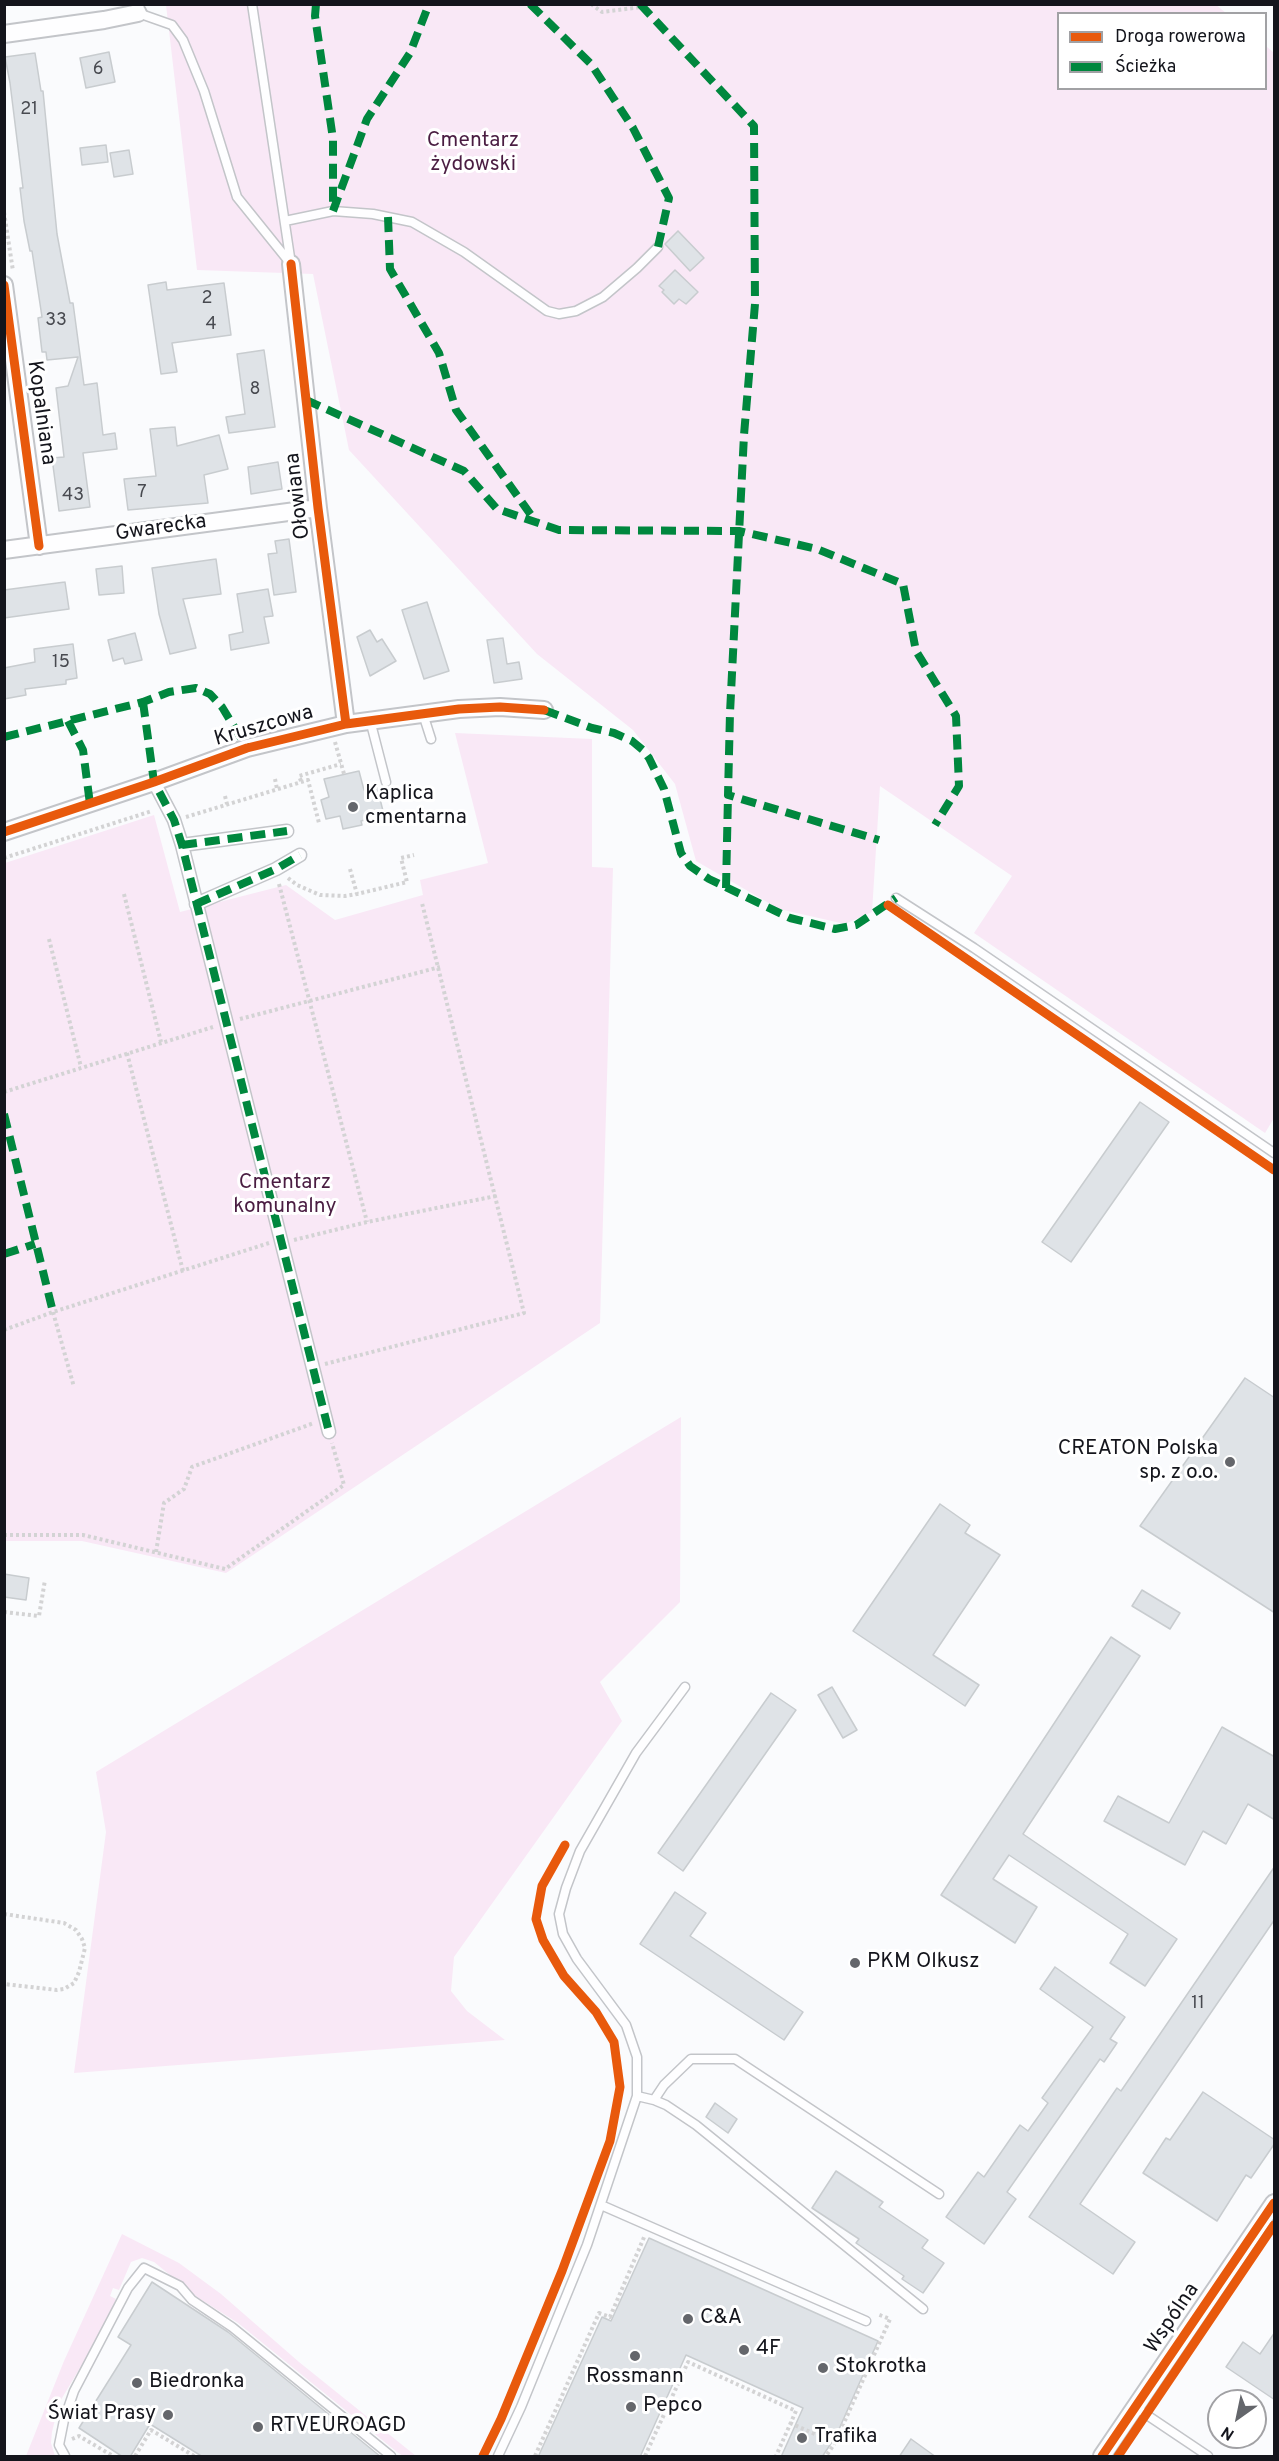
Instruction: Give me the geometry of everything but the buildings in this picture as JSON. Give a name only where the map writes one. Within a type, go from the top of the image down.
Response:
[{"type":"street","points":[[4,34],[104,20],[139,9]]},
{"type":"street","name":"Ołowiana","points":[[291,264],[318,508],[346,724]]},
{"type":"street","name":"Kopalniana","points":[[4,285],[39,546]]},
{"type":"street","name":"Gwarecka","points":[[4,550],[318,508]]},
{"type":"street","name":"Kruszcowa","points":[[4,832],[247,748],[346,724],[459,709],[500,707],[544,710]]},
{"type":"street","points":[[154,782],[174,820],[182,845],[329,1432]]},
{"type":"street","points":[[182,845],[287,831]]},
{"type":"street","points":[[196,904],[276,869],[300,855]]},
{"type":"street","name":"Wspólna","points":[[1102,2457],[1275,2203]]},
{"type":"lane","points":[[252,4],[291,264]]},
{"type":"lane","points":[[139,9],[172,25],[183,40],[204,91],[237,197],[291,264]]},
{"type":"lane","points":[[285,221],[333,211],[373,214],[412,222],[464,252],[547,310],[559,314],[576,311],[603,297],[637,268],[657,247]]},
{"type":"lane","points":[[423,714],[430,739]]},
{"type":"lane","points":[[370,720],[386,782]]},
{"type":"lane","points":[[896,898],[974,948],[1275,1154]]},
{"type":"lane","points":[[498,2457],[587,2245],[637,2096],[637,2057],[626,2025],[562,1935],[559,1914],[580,1851],[636,1753],[685,1687]]},
{"type":"lane","points":[[654,2100],[664,2085],[691,2060],[735,2059],[939,2194]]},
{"type":"lane","points":[[637,2096],[666,2105],[705,2132],[923,2309]]},
{"type":"lane","points":[[601,2205],[866,2321]]},
{"type":"lane","points":[[65,2457],[59,2445],[64,2420],[74,2391],[128,2288],[144,2268],[180,2286],[192,2301],[232,2327],[391,2457]]},
{"type":"lane","points":[[1136,2407],[1208,2457]]},
{"type":"path","points":[[591,4],[603,12],[642,7]]},
{"type":"path","points":[[337,751],[344,774]]},
{"type":"path","points":[[301,782],[299,776],[341,764]]},
{"type":"path","points":[[275,779],[277,789]]},
{"type":"path","points":[[174,820],[308,780],[320,823]]},
{"type":"path","points":[[225,796],[227,804]]},
{"type":"path","points":[[4,858],[166,806]]},
{"type":"path","points":[[276,869],[310,892],[331,896],[357,894],[407,882],[401,858],[414,855]]},
{"type":"path","points":[[276,869],[367,1222]]},
{"type":"path","points":[[351,869],[357,894]]},
{"type":"path","points":[[124,894],[161,1042]]},
{"type":"path","points":[[313,1367],[524,1313],[422,903]]},
{"type":"path","points":[[49,939],[81,1067]]},
{"type":"path","points":[[127,1053],[183,1271]]},
{"type":"path","points":[[4,1330],[53,1312],[272,1242],[282,1243],[367,1222],[496,1196]]},
{"type":"path","points":[[53,1312],[74,1387]]},
{"type":"path","points":[[156,1552],[164,1503],[184,1489],[192,1467],[326,1418]]},
{"type":"path","points":[[4,1535],[83,1536],[225,1569],[344,1485],[329,1432]]},
{"type":"path","points":[[4,1612],[39,1616],[45,1581]]},
{"type":"path","points":[[4,1914],[64,1923],[76,1930],[82,1939],[84,1948],[74,1983],[64,1989],[4,1983]]},
{"type":"path","points":[[535,2457],[599,2313],[610,2317],[646,2233]]},
{"type":"path","points":[[826,2457],[835,2443],[890,2319],[871,2311]]},
{"type":"path","points":[[645,2457],[688,2362],[796,2411],[776,2457]]},
{"type":"path","points":[[790,2423],[835,2443]]},
{"type":"path","points":[[135,2457],[152,2430],[194,2457]]},
{"type":"path","points":[[59,2445],[79,2436],[113,2457]]},
{"type":"green space","name":"Cmentarz żydowski","points":[[1215,4],[1225,12],[1057,12],[1057,90],[1267,90],[1267,47],[1274,53],[1274,1118],[1265,1133],[974,933],[1012,876],[880,786],[872,912],[845,924],[779,909],[696,861],[675,784],[633,730],[537,654],[349,450],[313,274],[197,270],[166,5]]},
{"type":"green space","name":"Cmentarz komunalny","points":[[455,733],[592,739],[592,867],[613,868],[600,1323],[226,1573],[82,1541],[5,1541],[5,863],[154,815],[180,912],[286,885],[335,920],[423,895],[420,880],[488,863]]},
{"type":"green space","points":[[681,1417],[680,1602],[600,1682],[622,1721],[454,1957],[451,1991],[467,2011],[505,2040],[74,2073],[106,1832],[96,1772]]},
{"type":"green space","points":[[122,2234],[179,2263],[221,2294],[299,2362],[416,2456],[403,2456],[397,2452],[238,2323],[197,2297],[154,2262],[142,2258],[131,2262],[119,2290],[113,2288],[110,2296],[116,2299],[104,2328],[59,2403],[51,2443],[55,2456],[26,2456],[64,2361]]},
{"type":"marked path","points":[[316,4],[315,16],[333,139],[333,202]]},
{"type":"marked path","points":[[333,211],[367,119],[410,53],[429,4]]},
{"type":"marked path","points":[[530,4],[591,64],[633,128],[669,198],[658,247]]},
{"type":"marked path","points":[[640,4],[754,126],[755,304],[744,435],[728,795],[879,840]]},
{"type":"marked path","points":[[388,217],[390,269],[439,353],[456,410],[536,522]]},
{"type":"marked path","points":[[306,400],[464,471],[497,509],[559,530],[739,531],[817,549],[903,584],[916,651],[956,716],[959,786],[935,825]]},
{"type":"marked path","points":[[4,737],[143,702],[169,692],[196,688],[210,694],[222,707],[247,748]]},
{"type":"marked path","points":[[143,702],[154,782],[174,820],[182,845],[329,1432]]},
{"type":"marked path","points":[[544,710],[592,728],[614,733],[632,741],[643,750],[664,789],[681,853],[690,866],[709,879],[790,918],[835,929],[856,925],[896,898]]},
{"type":"marked path","points":[[68,721],[83,750],[90,804]]},
{"type":"marked path","points":[[726,888],[728,795]]},
{"type":"marked path","points":[[182,845],[287,831]]},
{"type":"marked path","points":[[196,904],[276,869],[300,855]]},
{"type":"marked path","points":[[4,1114],[53,1312]]},
{"type":"marked path","points":[[4,1254],[35,1244]]},
{"type":"cycle path","points":[[291,264],[318,508],[346,724]]},
{"type":"cycle path","points":[[4,285],[39,546]]},
{"type":"cycle path","points":[[4,832],[247,748],[346,724],[459,709],[500,707],[544,710]]},
{"type":"cycle path","points":[[888,905],[1274,1170]]},
{"type":"cycle path","points":[[483,2456],[501,2419],[562,2271],[610,2141],[620,2087],[614,2042],[596,2012],[564,1976],[543,1940],[536,1919],[542,1886],[565,1845]]},
{"type":"cycle path","points":[[1102,2456],[1274,2203]]},
{"type":"cycle path","points":[[1118,2456],[1274,2225]]},
{"type":"place","name":"Kaplica cmentarna","points":[[353,807]]},
{"type":"place","name":"CREATON Polska sp. z o.o.","points":[[1230,1462]]},
{"type":"place","name":"PKM Olkusz","points":[[855,1963]]},
{"type":"place","name":"C&A","points":[[688,2319]]},
{"type":"place","name":"4F","points":[[744,2350]]},
{"type":"place","name":"Rossmann","points":[[635,2356]]},
{"type":"place","name":"Stokrotka","points":[[823,2368]]},
{"type":"place","name":"Biedronka","points":[[137,2383]]},
{"type":"place","name":"Pepco","points":[[631,2407]]},
{"type":"place","name":"Świat Prasy","points":[[168,2415]]},
{"type":"place","name":"RTVEUROAGD","points":[[258,2427]]},
{"type":"place","name":"Trafika","points":[[802,2438]]}]
